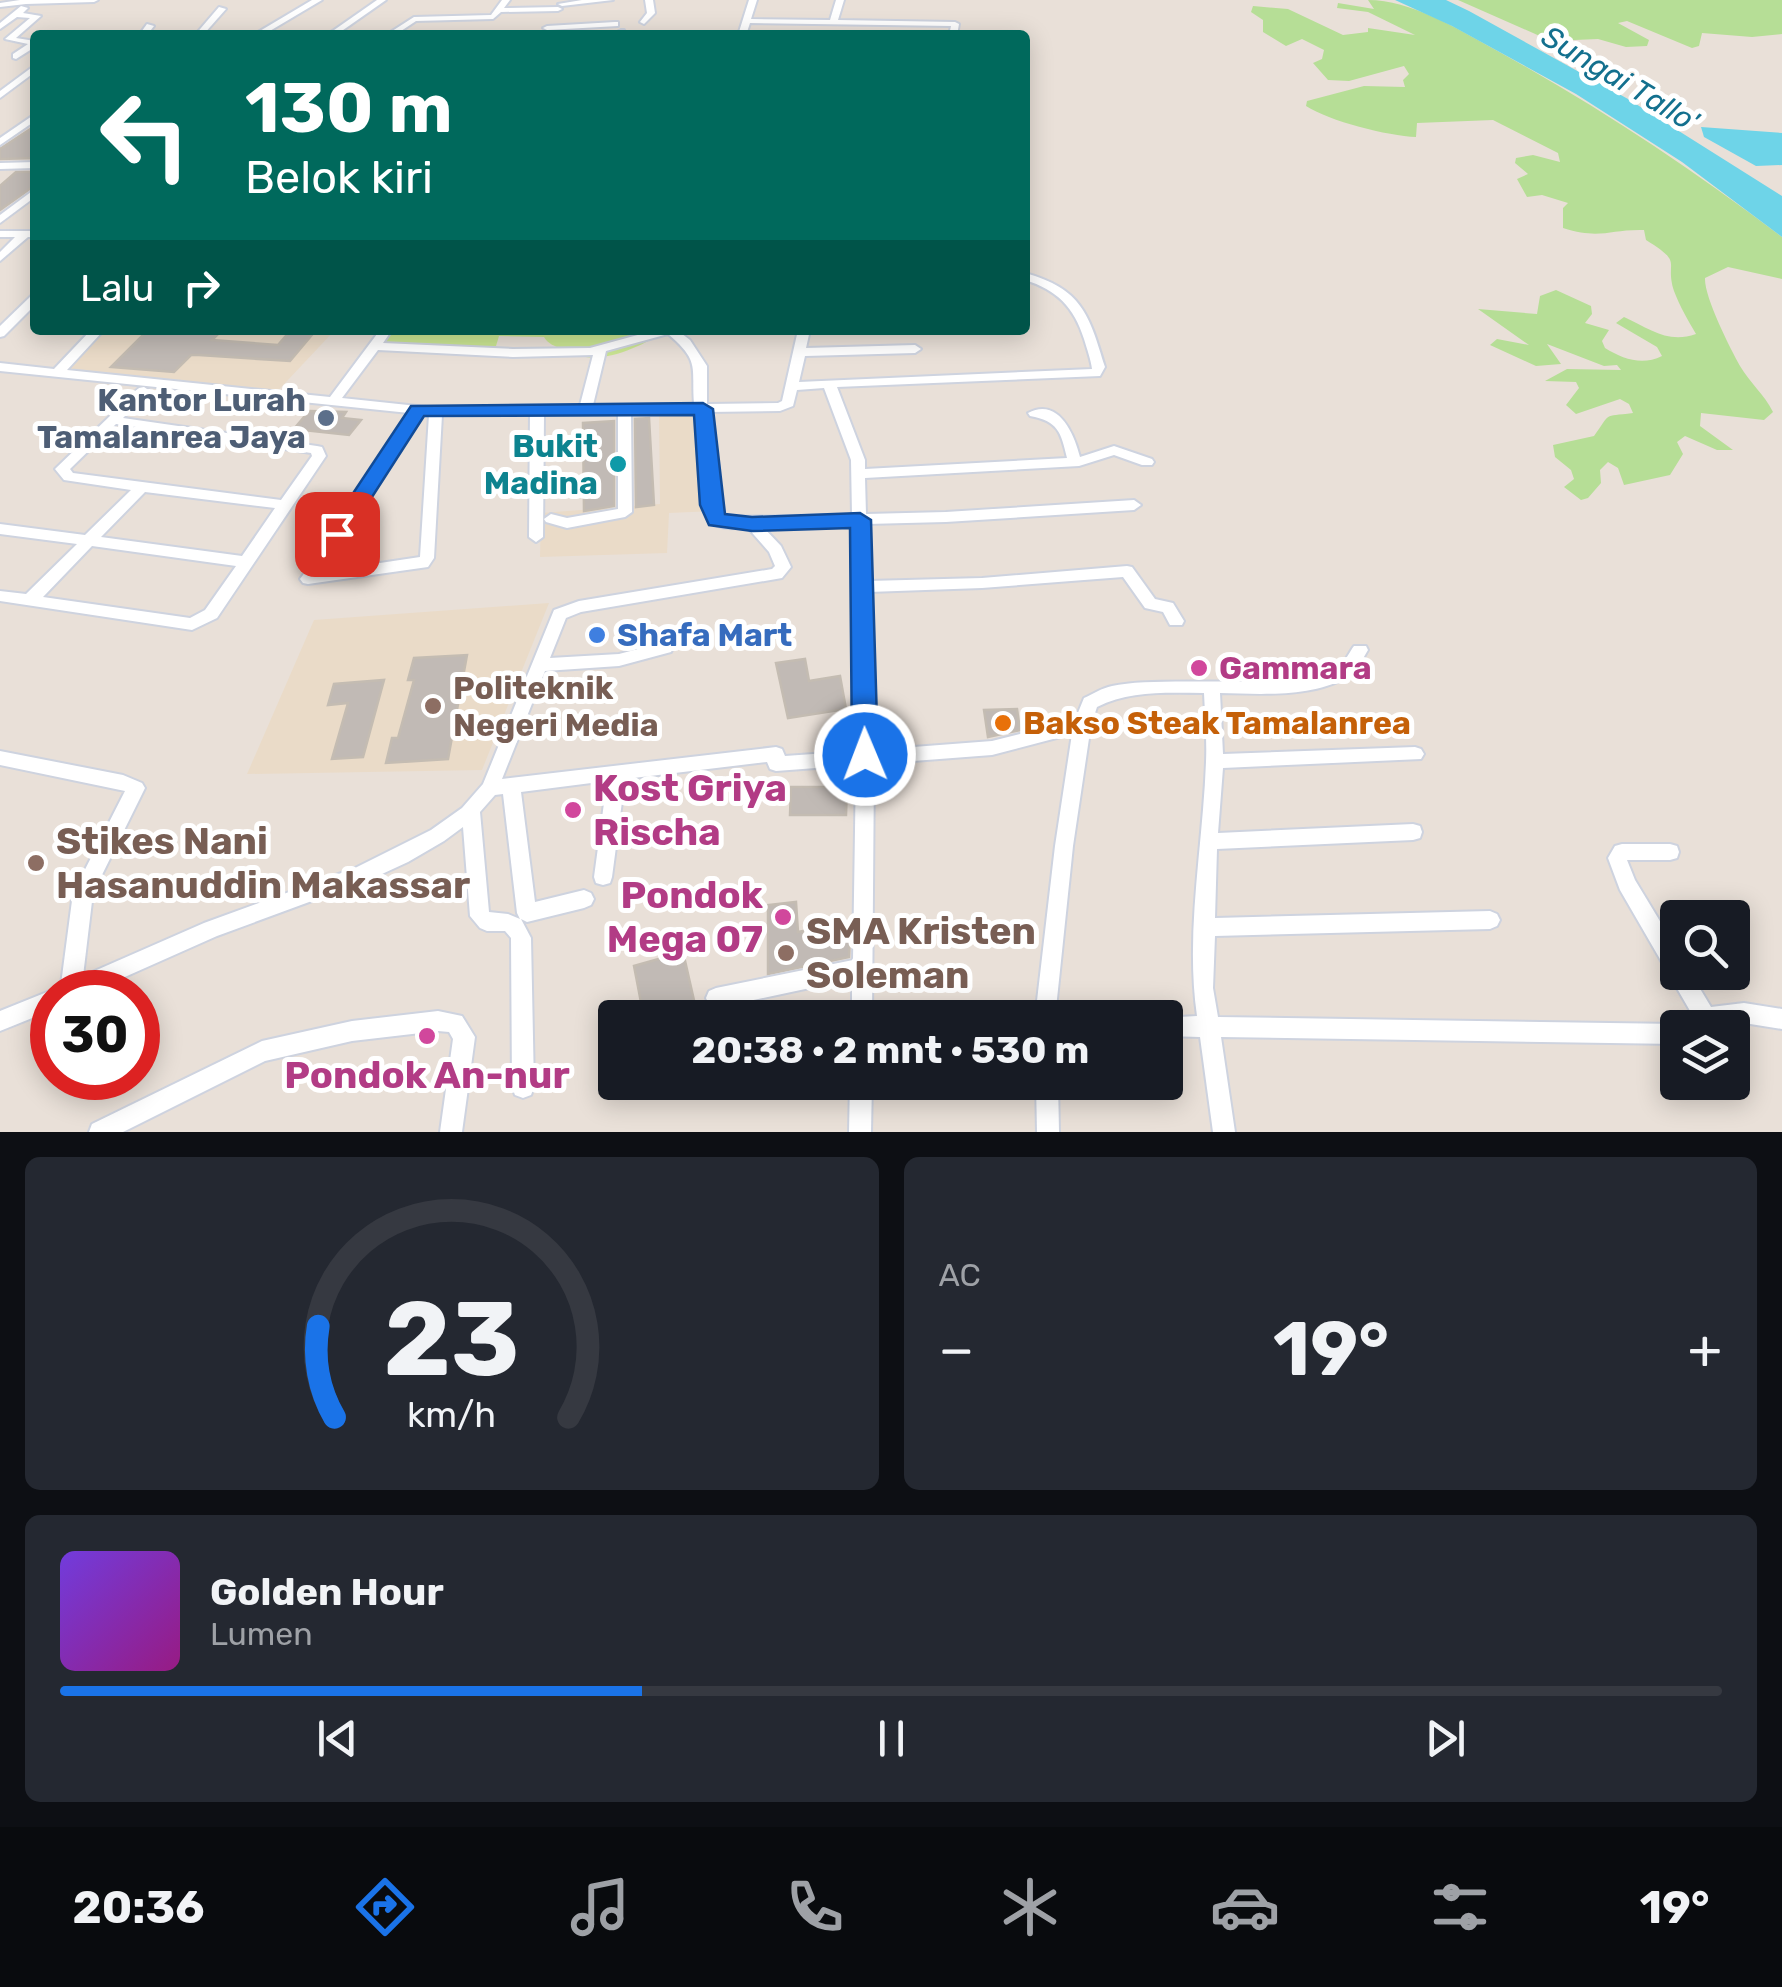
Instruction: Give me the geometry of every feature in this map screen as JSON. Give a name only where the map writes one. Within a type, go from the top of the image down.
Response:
[{"type":"street","points":[[0,6],[30,1],[94,0]]},
{"type":"street","points":[[266,30],[318,0]]},
{"type":"street","points":[[338,30],[382,0]]},
{"type":"street","points":[[396,30],[409,20],[490,18],[504,5],[609,0]]},
{"type":"street","points":[[644,22],[650,13],[649,0]]},
{"type":"street","points":[[744,30],[753,0]]},
{"type":"street","points":[[835,16],[840,0]]},
{"type":"street","points":[[0,27],[30,1]]},
{"type":"street","points":[[545,30],[562,5]]},
{"type":"street","points":[[430,18],[435,6]]},
{"type":"street","points":[[203,30],[222,9]]},
{"type":"street","points":[[747,21],[887,14]]},
{"type":"street","points":[[17,15],[37,15],[9,39],[30,42]]},
{"type":"street","points":[[835,16],[954,24],[953,30]]},
{"type":"street","points":[[871,30],[873,21]]},
{"type":"street","points":[[914,30],[916,22]]},
{"type":"street","points":[[146,30],[150,26]]},
{"type":"street","points":[[16,56],[30,49]]},
{"type":"street","points":[[0,54],[30,57]]},
{"type":"street","points":[[0,95],[30,72]]},
{"type":"street","points":[[0,142],[30,121]]},
{"type":"street","points":[[0,166],[30,165]]},
{"type":"street","points":[[0,220],[30,196]]},
{"type":"street","points":[[0,234],[29,234]]},
{"type":"street","points":[[0,258],[29,234]]},
{"type":"street","points":[[793,386],[1096,373],[1099,367],[1082,312],[1044,283],[1030,278]]},
{"type":"street","points":[[7,325],[30,303]]},
{"type":"street","points":[[57,374],[93,335]]},
{"type":"street","points":[[335,399],[383,335]]},
{"type":"street","points":[[375,346],[512,353],[600,352],[654,335]]},
{"type":"street","points":[[675,335],[700,362],[713,514],[725,523],[1134,505]]},
{"type":"street","points":[[0,367],[436,411],[784,407],[793,386],[803,335]]},
{"type":"street","points":[[801,352],[915,349]]},
{"type":"street","points":[[585,411],[600,352]]},
{"type":"street","points":[[829,384],[858,460],[864,588],[862,1000]]},
{"type":"street","points":[[144,391],[62,472],[69,477],[285,504]]},
{"type":"street","points":[[418,410],[308,579],[414,567],[427,558],[436,411]]},
{"type":"street","points":[[552,519],[567,524],[624,514],[624,410]]},
{"type":"street","points":[[536,537],[537,412]]},
{"type":"street","points":[[1034,413],[1057,418],[1068,437],[1074,462]]},
{"type":"street","points":[[0,596],[192,624],[211,614],[318,456],[318,450],[113,420]]},
{"type":"street","points":[[858,474],[1074,462],[1114,450],[1147,462]]},
{"type":"street","points":[[30,600],[142,486]]},
{"type":"street","points":[[119,970],[210,929],[387,862],[429,840],[471,810],[490,788],[554,622],[568,610],[781,571],[782,563],[770,542],[752,524]]},
{"type":"street","points":[[0,529],[246,562]]},
{"type":"street","points":[[864,588],[982,583],[1121,570],[1131,573],[1150,604],[1168,607],[1176,621]]},
{"type":"street","points":[[538,665],[618,660],[665,648]]},
{"type":"street","points":[[1048,1000],[1082,724],[1090,702],[1104,692],[1316,680],[1349,669],[1357,662],[1360,650]]},
{"type":"street","points":[[1212,688],[1215,761],[1203,988],[1224,1132]]},
{"type":"street","points":[[490,788],[776,754],[776,764],[992,748],[1082,724]]},
{"type":"street","points":[[1215,761],[1415,754]]},
{"type":"street","points":[[0,758],[124,782],[137,791],[92,868],[83,893],[73,970]]},
{"type":"street","points":[[603,877],[617,770]]},
{"type":"street","points":[[511,786],[527,914],[584,899]]},
{"type":"street","points":[[471,810],[480,916],[487,922],[508,920],[521,938],[523,1087]]},
{"type":"street","points":[[1208,841],[1413,832]]},
{"type":"street","points":[[1660,940],[1617,858],[1622,852],[1670,852]]},
{"type":"street","points":[[1206,927],[1490,920]]},
{"type":"street","points":[[716,998],[863,966]]},
{"type":"street","points":[[0,1021],[30,1009]]},
{"type":"street","points":[[1750,1017],[1782,1020]]},
{"type":"street","points":[[100,1132],[262,1051],[352,1032],[438,1021],[455,1023],[464,1037],[451,1132]]},
{"type":"street","points":[[1183,1026],[1660,1034]]},
{"type":"street","points":[[860,1132],[861,1100]]},
{"type":"street","points":[[1047,1100],[1048,1132]]},
{"type":"shaded area","points":[[100,335],[330,335],[271,398],[69,369]]},
{"type":"shaded area","points":[[659,413],[712,413],[714,511],[669,513],[667,553],[540,557],[541,513],[660,504]]},
{"type":"shaded area","points":[[549,603],[482,770],[247,774],[314,620]]},
{"type":"green space","points":[[1368,0],[1400,5],[1433,17],[1532,70],[1641,138],[1782,237],[1782,279],[1728,267],[1705,278],[1713,309],[1730,347],[1773,412],[1764,420],[1701,413],[1700,426],[1733,450],[1717,450],[1685,436],[1677,442],[1683,454],[1670,475],[1624,485],[1618,468],[1608,462],[1600,470],[1601,483],[1588,498],[1581,500],[1564,487],[1574,479],[1571,470],[1555,457],[1553,445],[1594,436],[1608,417],[1633,413],[1629,404],[1620,399],[1576,414],[1566,405],[1579,388],[1576,382],[1545,381],[1567,369],[1621,370],[1617,365],[1604,366],[1547,344],[1561,364],[1536,366],[1490,345],[1497,339],[1529,345],[1478,309],[1537,314],[1540,296],[1556,290],[1591,306],[1592,314],[1585,323],[1609,330],[1602,341],[1605,348],[1633,360],[1647,361],[1662,356],[1657,347],[1616,323],[1624,317],[1668,336],[1696,334],[1674,291],[1671,263],[1646,240],[1644,230],[1596,234],[1563,228],[1563,208],[1568,203],[1542,195],[1527,197],[1517,179],[1528,174],[1515,163],[1516,158],[1533,155],[1560,162],[1558,153],[1493,120],[1417,123],[1416,137],[1359,127],[1306,106],[1307,101],[1364,86],[1405,87],[1403,80],[1409,74],[1404,66],[1349,81],[1328,80],[1313,63],[1322,59],[1324,50],[1302,39],[1286,46],[1263,32],[1263,20],[1251,12],[1253,6],[1288,9],[1343,35],[1368,32],[1368,28],[1415,35],[1368,12],[1337,8],[1338,3],[1374,9]]},
{"type":"green space","points":[[1458,0],[1782,0],[1782,34],[1752,37],[1702,33],[1699,46],[1692,48],[1627,21],[1618,23],[1649,40],[1647,46],[1626,47],[1598,39],[1551,41]]},
{"type":"green space","points":[[388,335],[659,335],[604,357],[577,355],[544,337],[499,336],[496,346],[442,354],[379,348]]},
{"type":"water","points":[[1395,0],[1446,0],[1628,99],[1782,196],[1782,237],[1682,162],[1576,94],[1452,26]]},
{"type":"water","points":[[1701,127],[1782,133],[1782,165],[1756,166],[1704,137]]},
{"type":"building","points":[[30,129],[30,158],[0,159],[0,149]]},
{"type":"building","points":[[16,172],[30,172],[30,189],[0,210],[0,186]]},
{"type":"building","points":[[143,335],[217,335],[212,340],[278,345],[287,335],[312,335],[290,361],[191,355],[174,372],[111,367]]},
{"type":"building","name":"Kantor Lurah Tamalanrea Jaya","points":[[309,411],[346,412],[342,418],[361,420],[349,435],[294,429]]},
{"type":"building","points":[[649,418],[654,505],[636,507],[635,419]]},
{"type":"building","points":[[614,421],[614,506],[584,511],[583,423]]},
{"type":"building","name":"Politeknik Negeri Media","points":[[467,655],[448,759],[386,763],[392,738],[398,738],[414,680],[408,680],[414,658]]},
{"type":"building","points":[[805,659],[809,681],[840,676],[846,709],[788,718],[776,663]]},
{"type":"building","name":"Politeknik Negeri Media","points":[[384,680],[363,757],[332,759],[348,703],[328,705],[334,684]]},
{"type":"building","name":"Bakso Steak Tamalanrea","points":[[1017,709],[1020,730],[988,737],[984,710]]},
{"type":"building","points":[[791,787],[847,787],[846,815],[790,815]]},
{"type":"building","points":[[796,902],[798,932],[803,931],[804,942],[850,934],[849,957],[768,974],[768,905]]},
{"type":"building","points":[[683,952],[694,1000],[641,1000],[634,966]]},
{"type":"place","name":"Kantor Lurah Tamalanrea Jaya","points":[[326,418]]},
{"type":"place","name":"Bukit Madina","points":[[618,464]]},
{"type":"place","name":"Shafa Mart","points":[[597,635]]},
{"type":"place","name":"Gammara","points":[[1199,668]]},
{"type":"place","name":"Politeknik Negeri Media","points":[[433,706]]},
{"type":"place","name":"Bakso Steak Tamalanrea","points":[[1003,723]]},
{"type":"place","name":"Kost Griya Rischa","points":[[573,810]]},
{"type":"place","name":"Stikes Nani Hasanuddin Makassar","points":[[36,863]]},
{"type":"place","name":"Pondok Mega 07","points":[[783,917]]},
{"type":"place","name":"SMA Kristen Soleman","points":[[786,953]]},
{"type":"place","name":"Pondok An-nur","points":[[427,1036]]},
{"type":"route","points":[[337,534],[418,410],[703,409],[711,505],[717,520],[752,524],[860,520],[865,755]]},
{"type":"water label","name":"Sungai Tallo'","points":[[1620,79]]}]
